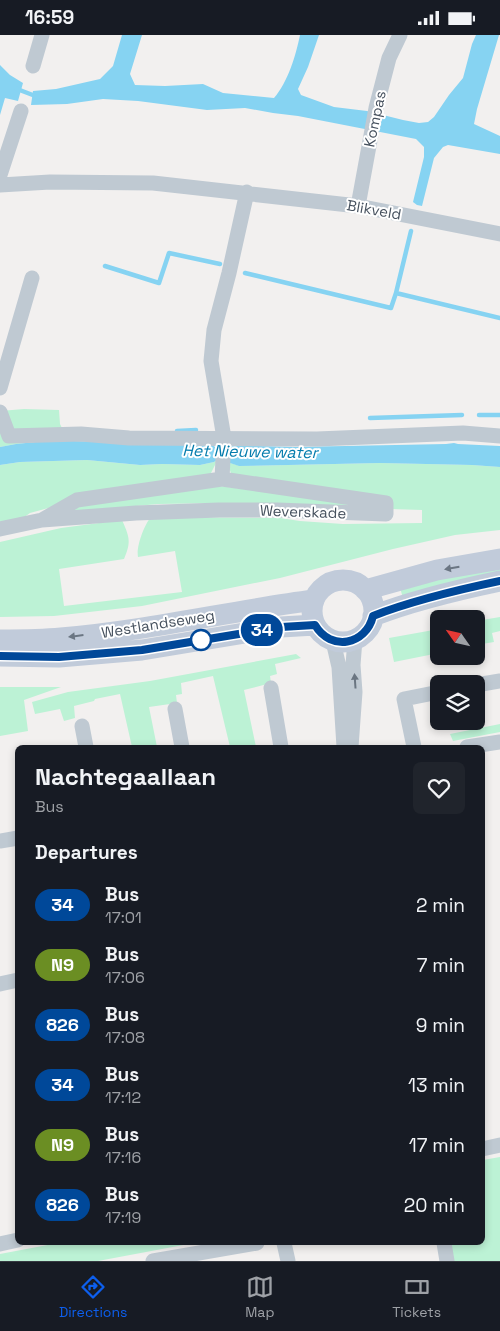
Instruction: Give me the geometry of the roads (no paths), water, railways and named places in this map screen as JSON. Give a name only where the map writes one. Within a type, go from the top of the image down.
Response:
[{"type":"main road","points":[[365,590],[437,570],[500,559]]},
{"type":"main road","points":[[345,581],[361,586],[365,590],[372,602],[373,616],[367,630],[355,639],[344,642],[333,641],[323,635],[315,625],[312,615],[314,600],[320,591],[334,582],[345,581]]},
{"type":"main road","points":[[373,616],[399,606],[500,581]]},
{"type":"main road","name":"Westlandseweg","points":[[0,640],[60,638],[138,629],[279,604],[314,600]]},
{"type":"main road","name":"Westlandseweg","points":[[0,656],[59,657],[142,650],[281,627],[315,625]]},
{"type":"street","points":[[33,66],[42,35]]},
{"type":"street","name":"Kompas","points":[[358,206],[376,108],[389,58],[400,35]]},
{"type":"street","points":[[0,175],[20,111]]},
{"type":"street","name":"Blikveld","points":[[0,185],[50,182],[153,183],[247,192],[358,206],[500,234]]},
{"type":"street","points":[[222,475],[224,439],[211,361],[214,330],[247,192]]},
{"type":"street","points":[[0,388],[32,278]]},
{"type":"street","points":[[0,412],[9,435],[81,434],[129,438],[224,439],[317,439],[463,433],[500,436]]},
{"type":"street","name":"Weverskade","points":[[0,529],[42,520],[136,513],[277,510],[386,515],[386,503],[222,475],[77,500],[42,520]]},
{"type":"street","points":[[350,745],[355,692],[353,665],[355,639]]},
{"type":"street","points":[[333,641],[339,667],[344,745]]},
{"type":"street","points":[[485,684],[500,681]]},
{"type":"street","points":[[271,688],[281,745]]},
{"type":"street","points":[[414,745],[404,699],[430,694]]},
{"type":"street","points":[[175,709],[182,745]]},
{"type":"street","points":[[82,726],[86,745]]},
{"type":"street","points":[[480,745],[500,742]]},
{"type":"street","points":[[0,841],[15,838]]},
{"type":"street","points":[[0,984],[15,981]]},
{"type":"street","points":[[485,1148],[500,1145]]},
{"type":"street","points":[[0,1243],[15,1240]]},
{"type":"street","points":[[154,1261],[246,1245]]},
{"type":"street","points":[[284,1245],[288,1261]]},
{"type":"street","points":[[444,1245],[447,1261]]},
{"type":"water","points":[[122,35],[142,35],[130,74],[135,85],[203,84],[223,93],[274,98],[279,92],[294,60],[300,35],[319,35],[298,89],[301,95],[334,107],[367,111],[419,123],[428,122],[434,117],[463,78],[476,35],[499,35],[474,124],[500,136],[500,154],[448,145],[443,147],[434,158],[422,206],[413,202],[424,157],[424,147],[416,139],[298,116],[245,108],[207,110],[138,101],[103,99],[67,104],[31,105],[33,91],[56,89],[100,79],[113,66]]},
{"type":"water","points":[[0,65],[10,75],[23,83],[18,101],[5,98],[0,115]]},
{"type":"water","name":"Het Nieuwe water","points":[[45,441],[213,445],[216,448],[247,445],[295,447],[454,443],[500,446],[500,467],[380,463],[239,466],[218,459],[214,462],[200,465],[140,465],[87,460],[20,462],[0,465],[0,447]]},
{"type":"waterway","points":[[17,89],[38,97]]},
{"type":"waterway","points":[[396,293],[411,231]]},
{"type":"waterway","points":[[105,266],[159,283],[169,253],[220,264]]},
{"type":"waterway","points":[[245,273],[391,308],[396,293],[500,318]]},
{"type":"waterway","points":[[370,418],[462,415]]},
{"type":"waterway","points":[[479,415],[500,415]]},
{"type":"waterway","points":[[177,431],[196,430]]}]
